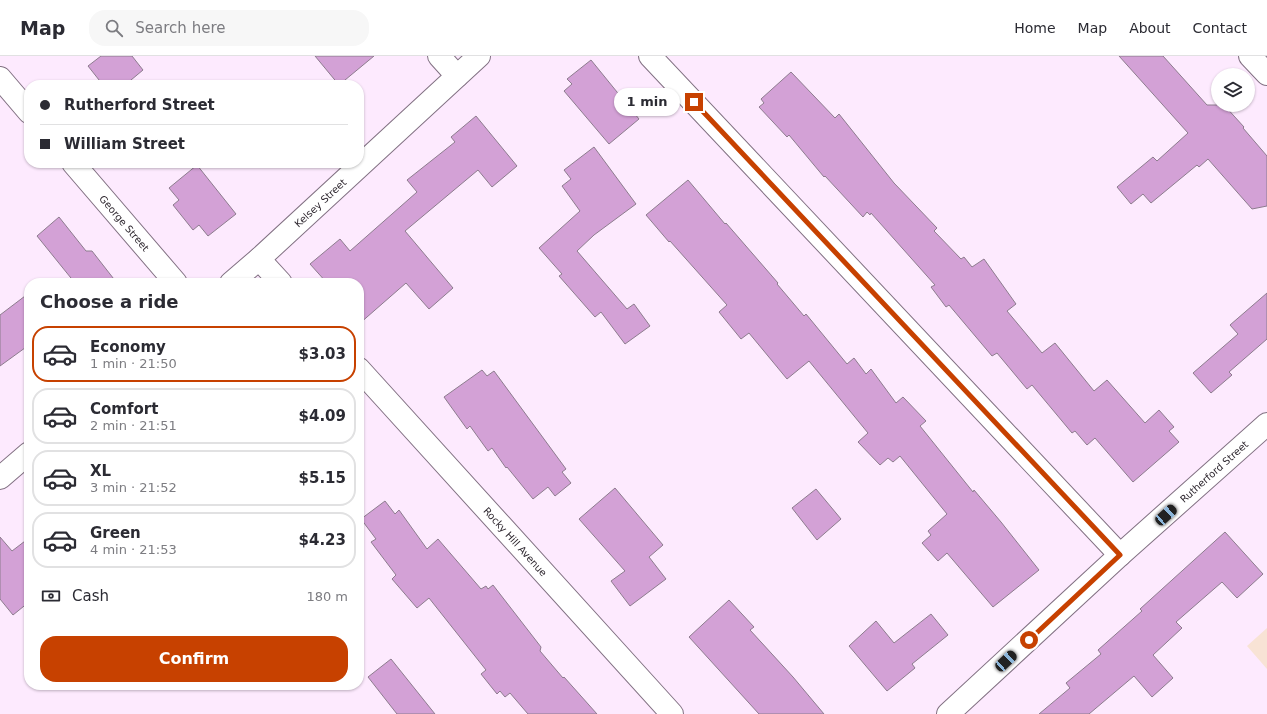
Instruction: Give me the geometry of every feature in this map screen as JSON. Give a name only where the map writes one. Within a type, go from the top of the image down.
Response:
[{"type":"street","points":[[439,56],[457,76]]},
{"type":"street","name":"Kelsey Street","points":[[364,162],[479,56]]},
{"type":"street","points":[[650,56],[1120,555]]},
{"type":"street","points":[[1250,56],[1267,74]]},
{"type":"street","points":[[0,78],[24,106]]},
{"type":"street","name":"George Street","points":[[77,168],[172,278]]},
{"type":"street","name":"Kelsey Street","points":[[237,278],[260,259],[358,168]]},
{"type":"street","points":[[260,259],[277,278]]},
{"type":"street","name":"Rocky Hill Avenue","points":[[364,375],[672,714]]},
{"type":"street","name":"Rutherford Street","points":[[948,714],[1120,555],[1267,424]]},
{"type":"street","points":[[0,478],[24,457]]},
{"type":"shaded area","points":[[1267,628],[1267,669],[1247,646]]},
{"type":"building","points":[[101,56],[132,56],[143,70],[131,80],[99,80],[88,66]]},
{"type":"building","points":[[315,56],[374,56],[345,80],[335,80]]},
{"type":"building","points":[[1119,56],[1163,56],[1207,105],[1211,105],[1211,112],[1230,112],[1267,156],[1267,206],[1252,209],[1208,159],[1199,167],[1197,165],[1151,203],[1143,194],[1131,204],[1117,187],[1153,157],[1157,161],[1188,133]]},
{"type":"building","points":[[591,60],[639,119],[609,144],[564,91],[572,84],[567,79]]},
{"type":"building","points":[[791,72],[835,118],[839,114],[894,183],[937,228],[934,231],[961,259],[964,257],[972,267],[984,259],[1016,304],[1007,311],[1042,353],[1055,343],[1094,391],[1107,380],[1145,423],[1159,410],[1174,427],[1169,431],[1179,442],[1133,482],[1095,438],[1087,445],[1075,431],[1072,433],[1032,385],[1027,389],[997,353],[992,356],[949,305],[946,307],[931,287],[935,285],[871,213],[870,215],[867,212],[863,217],[825,176],[824,177],[789,135],[787,137],[759,107],[764,103],[761,99]]},
{"type":"building","points":[[476,116],[517,166],[492,187],[478,170],[405,231],[453,288],[429,309],[406,283],[364,320],[364,278],[323,278],[310,264],[340,239],[350,251],[417,192],[407,180],[455,142],[451,137]]},
{"type":"building","points":[[594,147],[636,204],[594,235],[577,251],[627,309],[634,304],[650,326],[625,344],[601,312],[595,317],[559,276],[562,274],[539,248],[580,211],[562,186],[571,179],[564,170]]},
{"type":"building","points":[[193,168],[199,168],[236,214],[208,236],[199,225],[193,230],[173,205],[179,200],[169,188]]},
{"type":"building","points":[[688,180],[778,283],[777,284],[804,316],[806,314],[847,364],[854,358],[866,374],[871,369],[896,403],[903,397],[926,421],[920,426],[973,492],[974,490],[1001,522],[1039,570],[993,607],[947,553],[938,561],[922,543],[931,535],[928,531],[947,514],[900,456],[893,462],[888,458],[880,465],[858,442],[868,433],[809,361],[787,379],[749,333],[741,339],[719,312],[727,305],[646,215]]},
{"type":"building","points":[[59,217],[86,251],[92,251],[113,278],[71,278],[37,236]]},
{"type":"building","points":[[1267,293],[1267,339],[1229,372],[1232,375],[1211,393],[1193,373],[1238,334],[1230,325]]},
{"type":"building","points":[[24,297],[24,349],[0,366],[0,315]]},
{"type":"building","points":[[482,370],[487,376],[494,371],[566,469],[562,472],[571,483],[555,496],[548,487],[533,499],[507,467],[506,468],[492,448],[488,451],[470,426],[467,429],[444,397]]},
{"type":"building","points":[[615,488],[663,545],[649,557],[666,579],[630,606],[611,581],[625,571],[579,519]]},
{"type":"building","points":[[816,489],[841,519],[817,540],[792,508]]},
{"type":"building","points":[[385,501],[395,514],[399,510],[427,549],[438,539],[481,589],[486,586],[488,589],[493,585],[541,647],[540,651],[597,714],[528,714],[510,693],[505,697],[500,691],[497,694],[481,674],[486,670],[429,598],[417,608],[392,579],[396,575],[371,542],[376,539],[364,523],[364,517]]},
{"type":"building","points":[[1225,532],[1263,574],[1237,598],[1222,582],[1176,622],[1182,628],[1153,655],[1173,678],[1152,697],[1134,676],[1089,714],[1039,714],[1070,688],[1066,683],[1101,654],[1098,650],[1142,611],[1140,609]]},
{"type":"building","points":[[0,537],[12,551],[24,542],[24,606],[13,615],[0,599]]},
{"type":"building","points":[[729,600],[754,627],[750,630],[824,714],[759,714],[689,637]]},
{"type":"building","points":[[931,614],[948,635],[912,664],[915,668],[887,691],[849,646],[876,621],[894,643]]},
{"type":"building","points":[[391,659],[435,714],[397,714],[368,677]]},
{"type":"route","points":[[694,102],[1120,555],[1029,640]]}]
